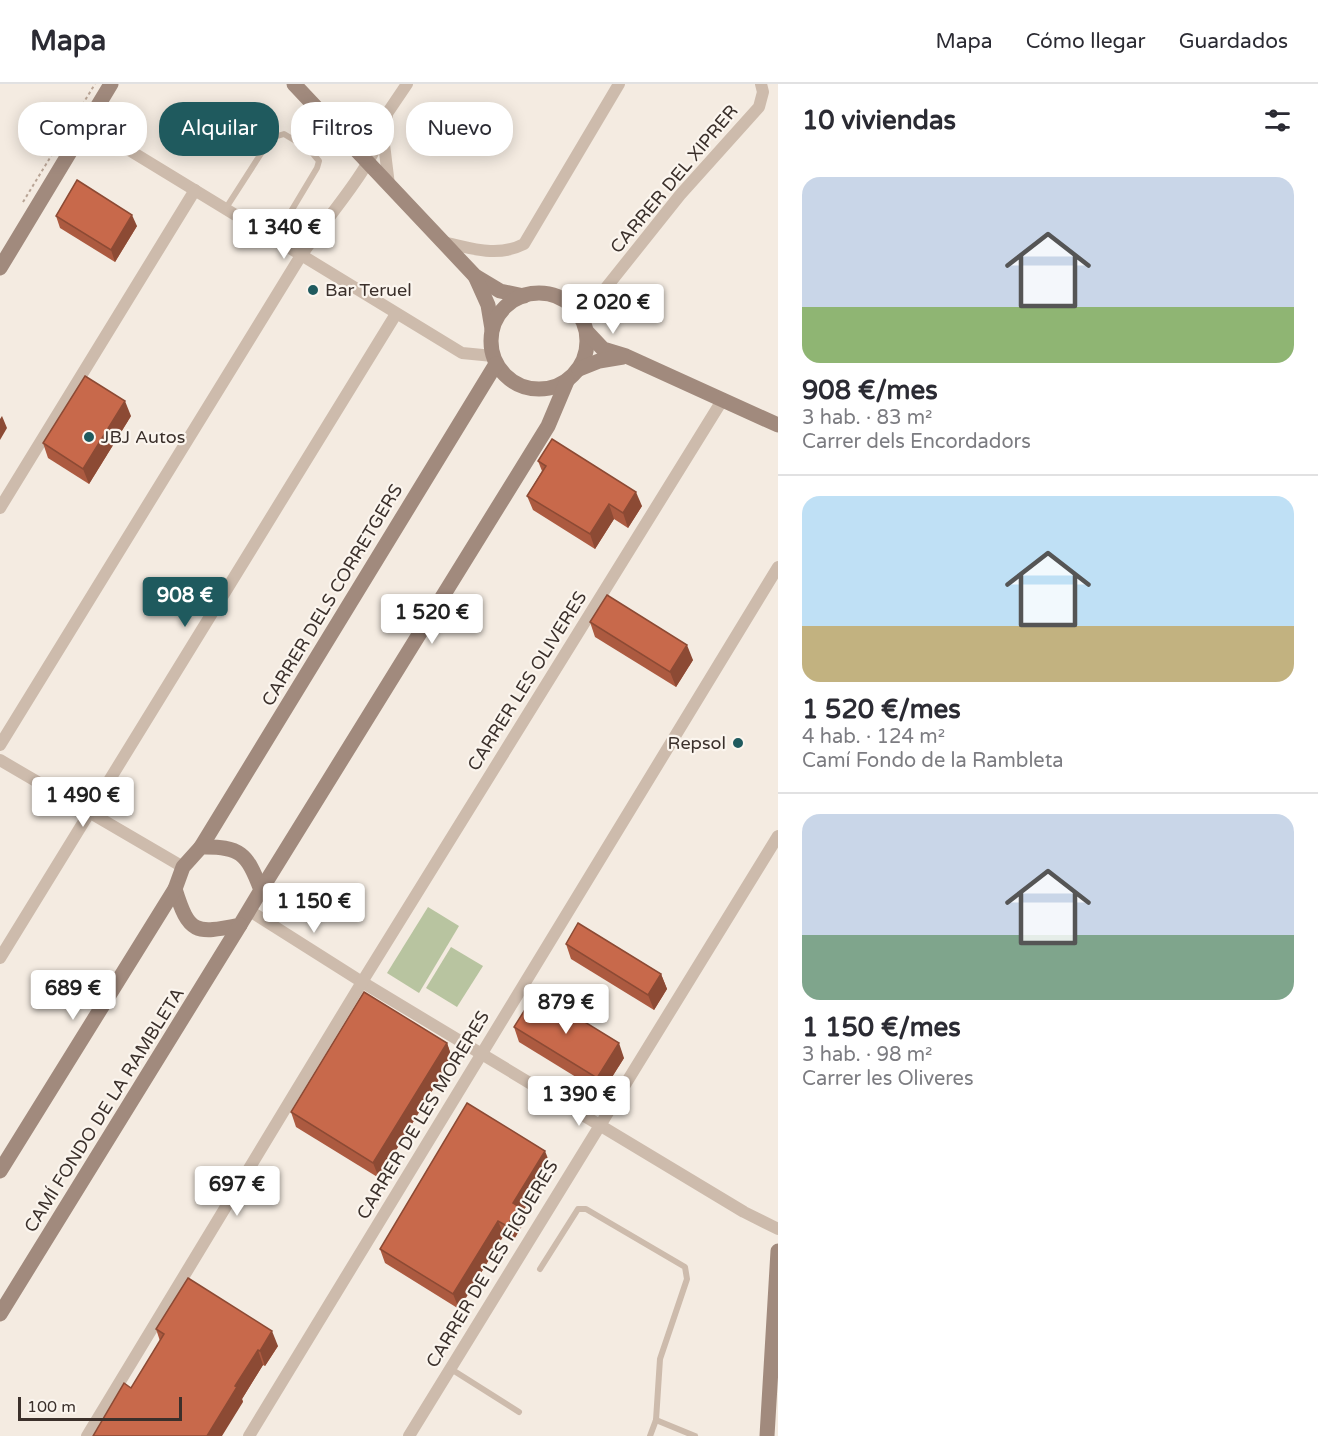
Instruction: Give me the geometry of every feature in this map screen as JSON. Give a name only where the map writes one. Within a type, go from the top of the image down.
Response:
[{"type":"street","points":[[101,102],[111,84]]},
{"type":"street","points":[[294,84],[310,102]]},
{"type":"street","points":[[443,242],[496,253],[511,251],[524,244],[620,84]]},
{"type":"street","name":"CARRER DEL XIPRER","points":[[567,302],[589,298],[605,289],[680,195],[759,107],[763,92],[760,84]]},
{"type":"street","points":[[394,104],[405,85]]},
{"type":"street","points":[[0,268],[69,156]]},
{"type":"street","points":[[139,156],[462,353],[494,360]]},
{"type":"street","points":[[360,156],[475,276],[500,291],[524,296]]},
{"type":"street","points":[[0,745],[365,156]]},
{"type":"street","points":[[385,156],[389,186]]},
{"type":"street","points":[[0,508],[195,190]]},
{"type":"street","points":[[475,276],[488,305],[494,360],[506,377],[530,389],[547,390],[567,381],[579,369],[586,354],[587,333],[581,317],[567,302],[550,293],[532,293],[510,302],[492,329]]},
{"type":"street","points":[[0,958],[396,314]]},
{"type":"street","points":[[587,333],[603,349],[626,356],[778,425]]},
{"type":"street","points":[[579,369],[599,361],[626,356]]},
{"type":"street","name":"CARRER DELS CORRETGERS","points":[[201,847],[494,360]]},
{"type":"street","points":[[174,889],[183,915],[193,926],[207,932],[240,925],[548,426],[567,381]]},
{"type":"street","name":"CARRER LES OLIVERES","points":[[87,1436],[362,982],[723,399]]},
{"type":"street","name":"CARRER DE LES MORERES","points":[[249,1436],[481,1053],[773,582],[778,567]]},
{"type":"street","points":[[0,760],[88,814],[183,867]]},
{"type":"street","name":"CARRER DE LES FIGUERES","points":[[409,1436],[598,1124],[778,836]]},
{"type":"street","points":[[0,1171],[174,889],[183,867],[201,847],[225,847],[240,854],[253,868],[261,890]]},
{"type":"street","points":[[250,910],[362,982],[744,1212],[778,1229]]},
{"type":"street","name":"CAMÍ FONDO DE LA RAMBLETA","points":[[0,1314],[240,925]]},
{"type":"street","points":[[766,1436],[778,1251]]},
{"type":"lane","points":[[226,208],[271,138],[284,135],[309,149],[318,161],[318,168],[275,237]]},
{"type":"lane","points":[[540,1269],[578,1209],[586,1209],[685,1268],[687,1279],[660,1359],[656,1420],[650,1436]]},
{"type":"lane","points":[[450,1368],[519,1412]]},
{"type":"lane","points":[[656,1420],[695,1436]]},
{"type":"path","points":[[18,212],[94,84]]},
{"type":"green space","points":[[428,907],[459,926],[419,993],[387,973]]},
{"type":"green space","points":[[451,947],[483,966],[457,1007],[426,988]]},
{"type":"building","points":[[77,180],[132,215],[111,250],[56,216]]},
{"type":"building","name":"JBJ Autos","points":[[85,376],[125,401],[83,469],[43,443]]},
{"type":"building","points":[[552,439],[636,492],[623,513],[609,504],[590,534],[527,496],[546,466],[538,461]]},
{"type":"building","points":[[607,595],[687,645],[670,672],[590,622]]},
{"type":"building","points":[[578,923],[661,974],[648,995],[566,944]]},
{"type":"building","points":[[364,992],[447,1043],[373,1163],[291,1112]]},
{"type":"building","points":[[536,992],[619,1043],[597,1078],[514,1027]]},
{"type":"building","points":[[467,1103],[545,1151],[513,1203],[519,1207],[507,1226],[498,1221],[453,1294],[380,1249]]},
{"type":"building","points":[[188,1278],[272,1331],[260,1351],[258,1350],[235,1386],[237,1387],[207,1436],[93,1436],[124,1383],[131,1388],[164,1334],[156,1329]]},
{"type":"place","name":"Bar Teruel","points":[[313,290]]},
{"type":"place","name":"JBJ Autos","points":[[89,437]]},
{"type":"place","name":"Repsol","points":[[738,743]]}]
